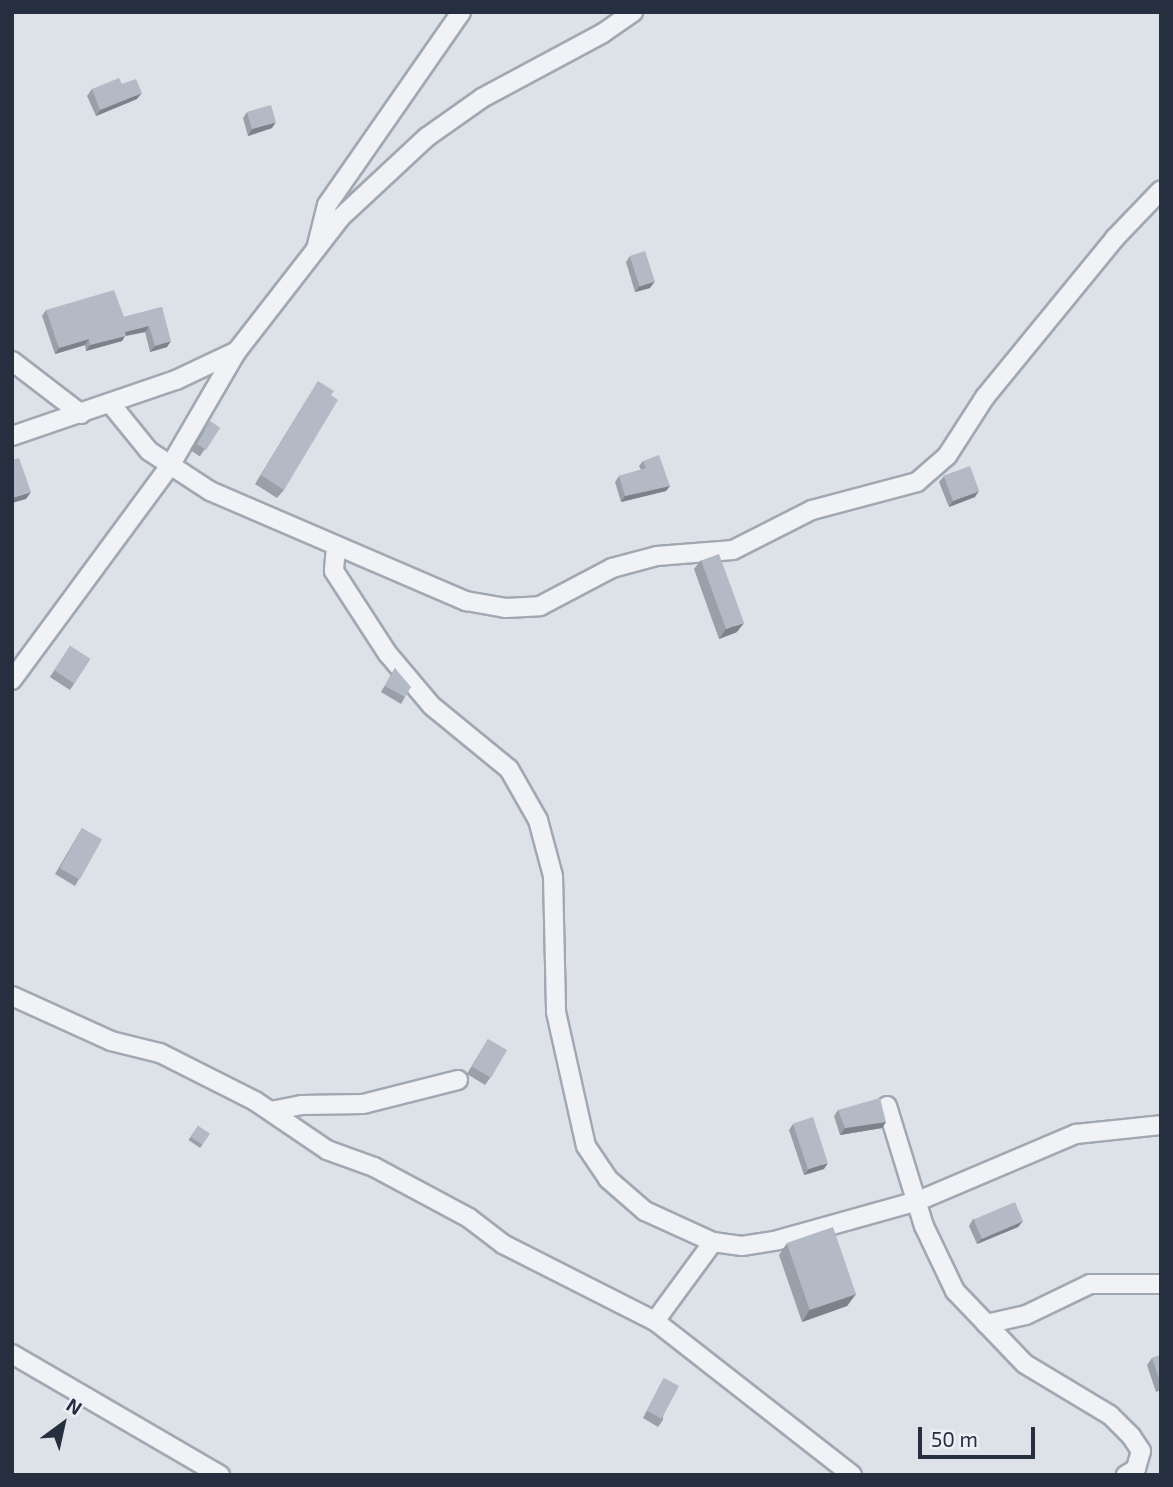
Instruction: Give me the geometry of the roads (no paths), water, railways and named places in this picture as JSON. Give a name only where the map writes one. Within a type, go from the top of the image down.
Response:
[{"type":"street","points":[[316,249],[327,205],[461,12]]},
{"type":"street","points":[[12,680],[170,466],[237,351],[316,249],[368,190],[427,137],[482,98],[603,33],[633,12]]},
{"type":"street","points":[[110,403],[149,451],[210,491],[467,601],[506,608],[540,606],[612,568],[657,556],[733,550],[813,510],[917,482],[947,456],[992,388],[1115,238],[1161,190]]},
{"type":"street","points":[[12,436],[176,380],[237,351]]},
{"type":"street","points":[[12,361],[81,414]]},
{"type":"street","points":[[336,547],[334,570],[388,654],[432,706],[509,769],[538,820],[554,876],[556,1012],[586,1146],[608,1180],[645,1211],[713,1242],[742,1246],[803,1235],[918,1201],[1076,1134],[1161,1125]]},
{"type":"street","points":[[12,996],[111,1041],[160,1053],[271,1111],[327,1150],[374,1167],[469,1218],[503,1244],[655,1321],[852,1475]]},
{"type":"street","points":[[271,1111],[302,1105],[363,1104],[458,1080]]},
{"type":"street","points":[[887,1106],[924,1226],[955,1291],[1025,1364],[1110,1415],[1131,1436],[1141,1451],[1136,1469],[1126,1475]]},
{"type":"street","points":[[655,1321],[713,1242]]},
{"type":"street","points":[[986,1324],[1026,1315],[1090,1284],[1161,1284]]},
{"type":"street","points":[[12,1354],[211,1473]]}]
